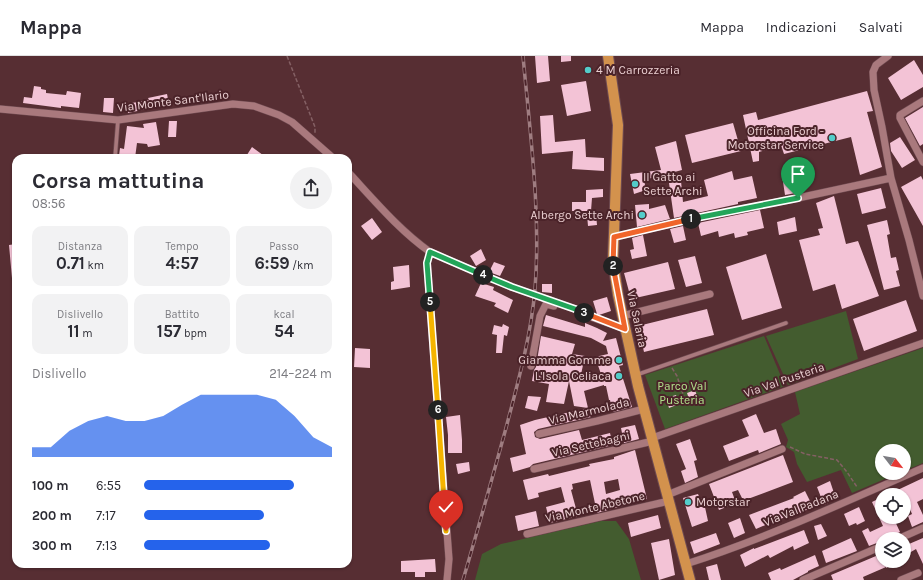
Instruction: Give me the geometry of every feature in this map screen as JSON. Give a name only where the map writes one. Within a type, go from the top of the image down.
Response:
[{"type":"main road","name":"Via Salaria","points":[[608,56],[618,124],[613,262],[622,316],[635,375],[690,580]]},
{"type":"street","points":[[888,56],[876,66],[873,72],[874,90],[891,178],[922,287],[923,296]]},
{"type":"street","points":[[923,101],[900,115],[900,118],[920,149],[923,162]]},
{"type":"street","name":"Via Monte Sant'Ilario","points":[[0,109],[118,120],[232,104],[259,107],[292,122],[329,154]]},
{"type":"street","points":[[352,176],[394,221],[421,246],[430,252],[512,287],[575,309],[625,329]]},
{"type":"street","points":[[614,237],[709,215],[891,178]]},
{"type":"street","points":[[430,252],[427,263],[449,559],[448,580]]},
{"type":"street","points":[[622,316],[710,294]]},
{"type":"street","points":[[531,366],[540,316],[546,304],[577,314],[582,313]]},
{"type":"street","name":"Via Val Pusteria","points":[[652,439],[923,344]]},
{"type":"street","name":"Via Marmolada","points":[[539,434],[644,409]]},
{"type":"street","name":"Via Settebagni","points":[[534,469],[652,439]]},
{"type":"street","name":"Via Monte Abetone","points":[[527,534],[668,498],[782,449]]},
{"type":"street","name":"Via Val Padana","points":[[686,564],[715,555],[816,515],[923,468]]},
{"type":"street","points":[[911,533],[923,528]]},
{"type":"street","points":[[803,580],[875,549]]},
{"type":"street","points":[[901,580],[918,573]]},
{"type":"lane","points":[[115,154],[118,120]]},
{"type":"lane","points":[[635,375],[786,323]]},
{"type":"path","points":[[287,56],[315,127],[314,140]]},
{"type":"path","points":[[668,364],[677,376],[685,400]]},
{"type":"path","points":[[790,447],[805,454],[837,460],[857,487]]},
{"type":"green space","points":[[846,311],[858,359],[788,385],[766,336]]},
{"type":"green space","name":"Parco Val Pusteria","points":[[764,336],[785,386],[665,429],[645,375]]},
{"type":"green space","points":[[923,348],[923,463],[911,468],[911,444],[875,444],[875,480],[883,480],[852,493],[841,470],[807,482],[797,464],[794,452],[786,447],[788,440],[781,424],[800,414],[795,392]]},
{"type":"green space","points":[[601,521],[616,521],[629,539],[641,580],[475,580],[482,554],[501,544]]},
{"type":"building","points":[[535,56],[548,56],[550,81],[537,83]]},
{"type":"building","points":[[561,56],[571,56],[571,61],[561,62]]},
{"type":"building","points":[[914,60],[923,75],[923,87],[901,100],[888,78]]},
{"type":"building","points":[[586,81],[591,111],[567,116],[561,85]]},
{"type":"building","points":[[34,86],[41,87],[41,89],[46,90],[46,93],[66,95],[67,91],[81,93],[79,108],[61,106],[61,108],[23,103],[24,97],[32,98]]},
{"type":"building","points":[[867,91],[873,111],[867,112],[882,167],[860,175],[851,137],[784,154],[781,145],[759,152],[759,161],[753,162],[743,115],[756,112],[758,120]]},
{"type":"building","points":[[167,94],[169,104],[128,113],[126,104],[149,100],[148,98]]},
{"type":"building","points":[[104,98],[114,98],[113,113],[103,112]]},
{"type":"building","points":[[923,107],[923,144],[920,146],[905,118]]},
{"type":"building","points":[[553,115],[555,142],[585,139],[586,157],[604,158],[604,171],[572,169],[573,151],[542,154],[540,116]]},
{"type":"building","points":[[169,121],[177,121],[176,137],[168,137]]},
{"type":"building","points":[[156,122],[160,145],[148,147],[147,144],[137,143],[136,154],[119,154],[120,148],[124,149],[127,126],[144,128],[143,124]]},
{"type":"building","points":[[733,123],[741,151],[692,163],[685,135]]},
{"type":"building","points":[[900,137],[915,160],[902,168],[891,151],[890,143]]},
{"type":"building","points":[[676,141],[682,170],[644,180],[646,190],[634,194],[630,174],[661,170],[655,147]]},
{"type":"building","points":[[252,147],[262,154],[248,154]]},
{"type":"building","points":[[732,171],[734,180],[752,176],[757,198],[738,202],[738,204],[674,218],[669,183],[681,181],[683,202],[708,196],[704,180]]},
{"type":"building","points":[[797,173],[801,192],[785,195],[782,175]]},
{"type":"building","points":[[921,176],[923,180],[923,226],[901,187]]},
{"type":"building","points":[[881,188],[886,208],[862,214],[857,194]]},
{"type":"building","points":[[603,189],[603,197],[592,198],[591,211],[572,211],[572,202],[586,202],[586,190]]},
{"type":"building","points":[[834,196],[846,244],[858,241],[879,296],[842,309],[835,284],[813,291],[799,240],[820,235],[818,229],[823,228],[816,203]]},
{"type":"building","points":[[649,204],[649,209],[665,205],[670,219],[637,227],[635,205]]},
{"type":"building","points":[[760,210],[764,228],[747,232],[748,235],[735,238],[734,233],[719,237],[718,231],[701,236],[698,223]]},
{"type":"building","points":[[596,214],[597,225],[588,226],[587,215]]},
{"type":"building","points":[[795,217],[797,231],[779,235],[777,222]]},
{"type":"building","points":[[372,218],[382,232],[372,240],[361,226]]},
{"type":"building","points":[[887,220],[890,234],[887,235],[891,258],[896,257],[899,270],[896,271],[900,286],[884,290],[867,225]]},
{"type":"building","points":[[683,226],[686,240],[674,243],[670,229]]},
{"type":"building","points":[[643,235],[647,256],[632,259],[630,250],[634,249],[632,238]]},
{"type":"building","points":[[9,245],[12,245],[12,278]]},
{"type":"building","points":[[481,249],[486,260],[476,266],[470,256]]},
{"type":"building","points":[[766,254],[782,308],[742,320],[726,267]]},
{"type":"building","points":[[695,256],[702,283],[686,287],[678,260]]},
{"type":"building","points":[[494,262],[505,266],[500,276],[489,272]]},
{"type":"building","points":[[668,262],[675,289],[631,299],[624,273]]},
{"type":"building","points":[[409,265],[410,287],[391,290],[391,282],[394,281],[393,267]]},
{"type":"building","points":[[481,283],[494,287],[493,290],[513,300],[508,313],[494,306],[496,303],[475,296]]},
{"type":"building","points":[[542,284],[552,284],[552,293],[542,292]]},
{"type":"building","points":[[607,297],[611,311],[599,315],[597,314],[593,301]]},
{"type":"building","points":[[906,300],[917,331],[864,351],[853,319]]},
{"type":"building","points":[[707,309],[714,335],[644,352],[638,326]]},
{"type":"building","points":[[546,315],[585,327],[585,323],[597,328],[607,333],[603,341],[616,338],[623,365],[619,366],[632,407],[613,412],[606,386],[604,385],[584,391],[588,408],[574,406],[569,381],[564,404],[546,402],[549,384],[532,381],[541,336],[575,344],[572,354],[585,356],[580,379],[601,374],[595,357],[608,354],[606,346],[591,338],[543,326]]},
{"type":"building","points":[[503,324],[509,327],[507,336],[504,335],[502,353],[496,353],[497,335],[492,334],[494,325],[502,327]]},
{"type":"building","points":[[355,348],[370,349],[370,368],[354,367]]},
{"type":"building","points":[[695,390],[698,399],[690,402],[687,393]]},
{"type":"building","points":[[676,395],[679,404],[669,408],[666,398]]},
{"type":"building","points":[[528,396],[541,397],[537,411],[525,408]]},
{"type":"building","points":[[588,408],[591,417],[538,429],[534,432],[535,437],[540,439],[579,430],[582,440],[610,433],[613,445],[533,464],[530,467],[513,472],[510,458],[526,454],[520,425],[535,420]]},
{"type":"building","points":[[756,414],[764,433],[776,429],[781,444],[759,453],[758,450],[729,461],[723,446],[749,436],[742,420]]},
{"type":"building","points":[[460,415],[462,453],[448,453],[446,417]]},
{"type":"building","points":[[635,425],[639,439],[624,443],[621,428]]},
{"type":"building","points":[[690,439],[697,460],[694,461],[698,477],[685,483],[681,471],[686,469],[676,444]]},
{"type":"building","points":[[635,450],[647,499],[597,513],[590,480],[572,484],[573,489],[571,490],[578,516],[550,523],[546,507],[565,502],[561,487],[538,493],[539,497],[528,500],[523,480],[548,474],[549,476],[590,466],[589,464],[614,459],[614,457]],"holes":[[[618,479],[620,490],[606,494],[604,482]]]},
{"type":"building","points":[[783,455],[793,482],[745,500],[743,500],[738,490],[732,492],[736,503],[719,510],[709,484]]},
{"type":"building","points":[[469,462],[470,471],[458,474],[456,464]]},
{"type":"building","points":[[923,478],[923,499],[917,502],[923,515],[923,522],[912,527],[911,488],[902,488]]},
{"type":"building","points":[[830,481],[836,499],[824,505],[817,487]]},
{"type":"building","points":[[805,491],[813,507],[800,513],[798,510],[777,521],[756,529],[749,515],[794,498],[793,497]]},
{"type":"building","points":[[698,494],[700,499],[703,498],[708,521],[692,527],[683,498]]},
{"type":"building","points":[[875,500],[875,509],[872,502]]},
{"type":"building","points":[[859,507],[865,521],[857,525],[856,523],[849,526],[844,514]]},
{"type":"building","points":[[536,511],[539,526],[518,531],[515,516]]},
{"type":"building","points":[[658,515],[661,528],[631,537],[628,523]]},
{"type":"building","points":[[740,518],[745,533],[734,538],[728,523]]},
{"type":"building","points":[[821,524],[827,536],[818,540],[814,526]]},
{"type":"building","points":[[882,524],[896,524],[900,532],[875,532],[875,544],[869,546],[862,531],[868,528],[870,532],[883,526]]},
{"type":"building","points":[[804,530],[809,543],[794,550],[793,546],[770,558],[768,555],[745,567],[740,555],[754,548]]},
{"type":"building","points":[[716,533],[720,544],[694,554],[690,542]]},
{"type":"building","points":[[851,538],[857,551],[826,563],[822,551]]},
{"type":"building","points":[[923,538],[923,564],[916,549],[911,552],[911,543]]},
{"type":"building","points":[[669,539],[675,575],[659,580],[651,543]]},
{"type":"building","points":[[815,555],[819,566],[793,580],[771,580],[768,573],[780,568],[781,570]]},
{"type":"building","points":[[875,556],[875,568],[884,568],[863,577],[864,580],[833,580],[831,575]]},
{"type":"building","points":[[435,559],[436,572],[425,572],[425,577],[415,577],[415,572],[401,572],[401,561]]},
{"type":"building","points":[[717,564],[721,580],[709,580],[706,567]]},
{"type":"railway","points":[[463,580],[524,359],[533,307],[537,231],[536,202],[523,56]]},
{"type":"place","name":"4 M Carrozzeria","points":[[588,70]]},
{"type":"place","name":"Officina Ford - Motorstar Service","points":[[832,138]]},
{"type":"place","name":"Il Gatto ai Sette Archi","points":[[635,184]]},
{"type":"place","name":"Albergo Sette Archi","points":[[642,215]]},
{"type":"place","name":"Giamma Gomme","points":[[619,360]]},
{"type":"place","name":"L'Isola Celiaca","points":[[619,376]]},
{"type":"place","name":"Motorstar","points":[[688,502]]},
{"type":"route","points":[[446,531],[427,263],[430,252],[512,287],[575,309],[590,317],[625,329],[613,262],[614,237],[709,215],[798,198]]}]
